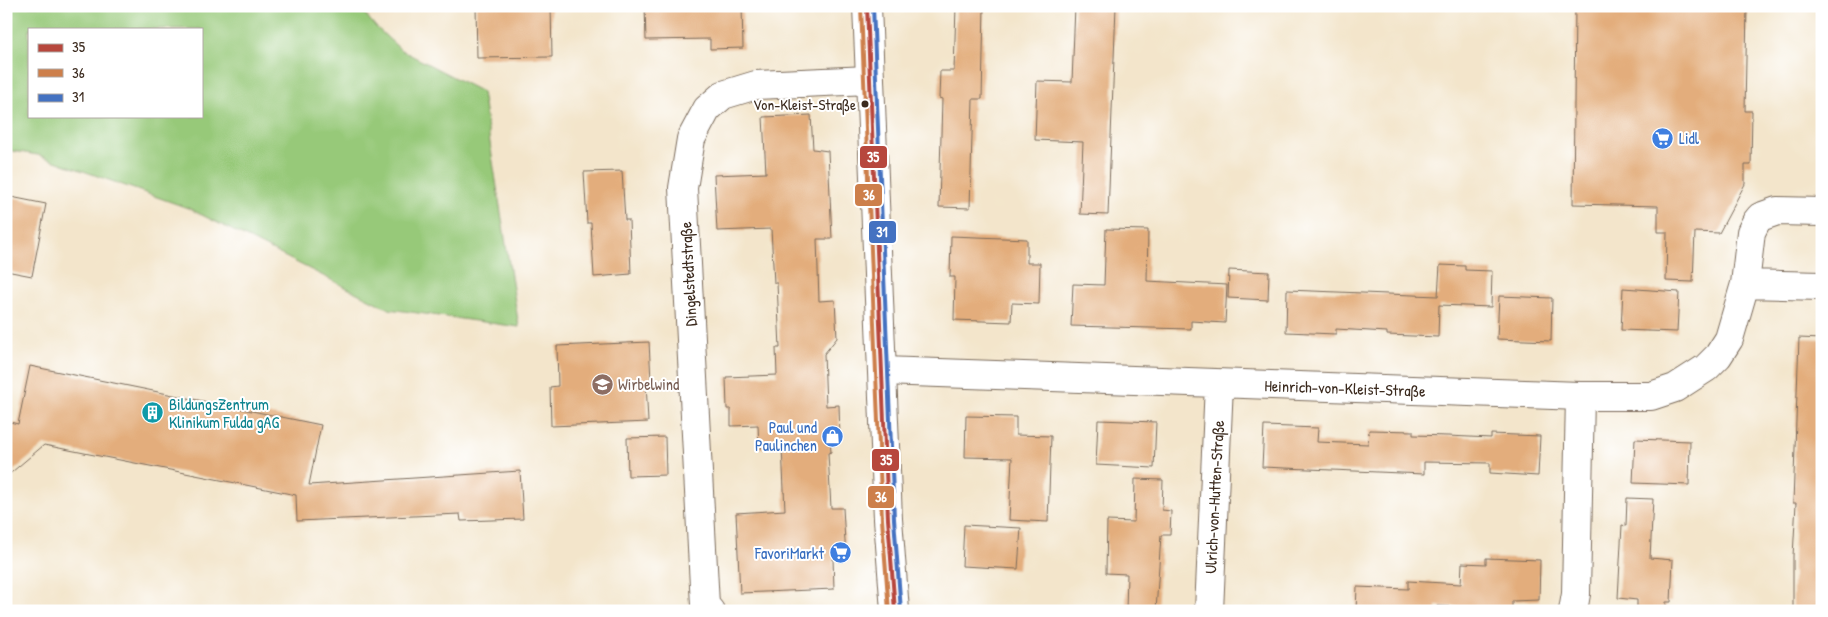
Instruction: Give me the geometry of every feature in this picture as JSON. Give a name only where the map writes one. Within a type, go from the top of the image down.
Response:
[{"type":"street","points":[[867,6],[888,519],[895,611]]},
{"type":"street","name":"Dingelstedtstraße","points":[[710,611],[705,605],[683,188],[691,139],[707,109],[723,95],[756,85],[869,80]]},
{"type":"street","name":"Heinrich-von-Kleist-Straße","points":[[883,371],[1580,396],[1652,396],[1675,388],[1690,380],[1718,356],[1729,339],[1744,284],[1751,232],[1760,217],[1777,211],[1822,212]]},
{"type":"street","points":[[1744,284],[1822,286]]},
{"type":"street","name":"Ulrich-von-Hutten-Straße","points":[[1209,611],[1219,384]]},
{"type":"street","points":[[1573,611],[1576,594],[1580,396]]},
{"type":"green space","points":[[6,6],[358,6],[376,27],[401,50],[482,92],[519,327],[389,309],[188,208],[38,155],[6,150]]},
{"type":"building","points":[[476,6],[551,6],[552,57],[477,58]]},
{"type":"building","points":[[645,6],[742,6],[743,48],[710,49],[710,39],[646,40]]},
{"type":"building","points":[[956,6],[984,6],[982,99],[973,99],[970,208],[939,207],[942,99],[939,98],[940,71],[954,71]]},
{"type":"building","points":[[1075,6],[1116,6],[1108,215],[1080,214],[1083,142],[1035,140],[1037,81],[1072,82]]},
{"type":"building","name":"Lidl","points":[[1575,6],[1747,6],[1745,111],[1752,111],[1751,165],[1745,165],[1745,184],[1719,233],[1695,232],[1693,282],[1666,281],[1667,232],[1658,232],[1658,206],[1573,204]]},
{"type":"building","points":[[811,115],[813,149],[828,151],[832,239],[817,239],[819,301],[835,300],[837,338],[824,354],[826,406],[839,405],[840,440],[830,441],[831,452],[828,453],[831,508],[843,508],[846,558],[833,559],[834,589],[740,593],[736,513],[785,510],[782,447],[759,448],[758,425],[731,426],[731,409],[727,409],[726,377],[777,375],[776,348],[780,348],[777,283],[774,283],[771,229],[717,231],[714,175],[766,173],[763,117]]},
{"type":"building","points":[[622,171],[625,220],[629,220],[631,274],[594,277],[591,223],[587,223],[584,172]]},
{"type":"building","points":[[6,196],[46,204],[32,276],[6,271]]},
{"type":"building","points":[[1106,229],[1148,230],[1147,281],[1227,285],[1225,323],[1191,321],[1191,329],[1071,326],[1073,284],[1104,285]]},
{"type":"building","points":[[951,236],[1027,239],[1027,263],[1040,263],[1039,304],[1012,303],[1011,322],[954,320],[955,277],[950,277]]},
{"type":"building","points":[[1440,265],[1465,266],[1465,270],[1492,271],[1491,307],[1439,305],[1438,337],[1387,335],[1387,332],[1336,329],[1336,334],[1286,332],[1287,290],[1438,296]]},
{"type":"building","points":[[1229,270],[1269,272],[1268,300],[1228,298]]},
{"type":"building","points":[[1623,288],[1679,292],[1677,332],[1621,330]]},
{"type":"building","points":[[1499,296],[1552,298],[1551,341],[1497,339]]},
{"type":"building","points":[[1799,338],[1822,339],[1822,611],[1793,611],[1793,556],[1796,503],[1793,503]]},
{"type":"building","name":"Wirbelwind","points":[[649,342],[651,381],[646,382],[648,422],[551,426],[550,387],[558,386],[557,346]]},
{"type":"building","points":[[30,366],[321,425],[309,485],[520,471],[523,519],[461,521],[460,514],[297,521],[296,495],[44,445],[6,477],[6,421],[18,424]]},
{"type":"building","points":[[966,416],[1016,417],[1016,435],[1051,436],[1048,522],[1009,520],[1012,458],[965,457]]},
{"type":"building","points":[[1098,420],[1156,422],[1154,468],[1096,465]]},
{"type":"building","points":[[1264,426],[1318,428],[1317,442],[1368,444],[1369,430],[1413,431],[1413,435],[1491,438],[1491,434],[1540,436],[1538,476],[1490,473],[1490,463],[1424,462],[1424,474],[1262,467]]},
{"type":"building","points":[[665,437],[666,475],[628,476],[627,438]]},
{"type":"building","points":[[1635,439],[1690,441],[1689,485],[1633,483]]},
{"type":"building","points":[[1135,479],[1163,480],[1162,510],[1171,511],[1170,535],[1161,535],[1156,611],[1126,611],[1127,574],[1106,573],[1107,521],[1134,522]]},
{"type":"building","points":[[1627,498],[1653,499],[1650,558],[1673,560],[1671,602],[1666,602],[1666,611],[1637,611],[1637,600],[1618,598],[1622,525],[1626,526]]},
{"type":"building","points":[[964,525],[1021,528],[1018,569],[962,566]]},
{"type":"building","points":[[1486,558],[1540,560],[1539,600],[1512,601],[1512,609],[1437,606],[1437,611],[1356,611],[1357,587],[1408,589],[1408,581],[1461,584],[1462,563],[1486,564]]},
{"type":"transit line","name":"36","points":[[861,6],[882,519],[889,611]]},
{"type":"transit line","name":"35","points":[[867,6],[888,519],[895,611]]},
{"type":"transit line","name":"31","points":[[873,6],[894,519],[901,611]]},
{"type":"place","name":"Von-Kleist-Straße","points":[[865,104]]},
{"type":"place","name":"Lidl","points":[[1663,138]]},
{"type":"place","name":"Wirbelwind","points":[[602,384]]},
{"type":"place","name":"BildungsZentrum Klinikum Fulda gAG","points":[[153,413]]},
{"type":"place","name":"Paul und Paulinchen","points":[[833,436]]},
{"type":"place","name":"FavoriMarkt","points":[[840,553]]}]
